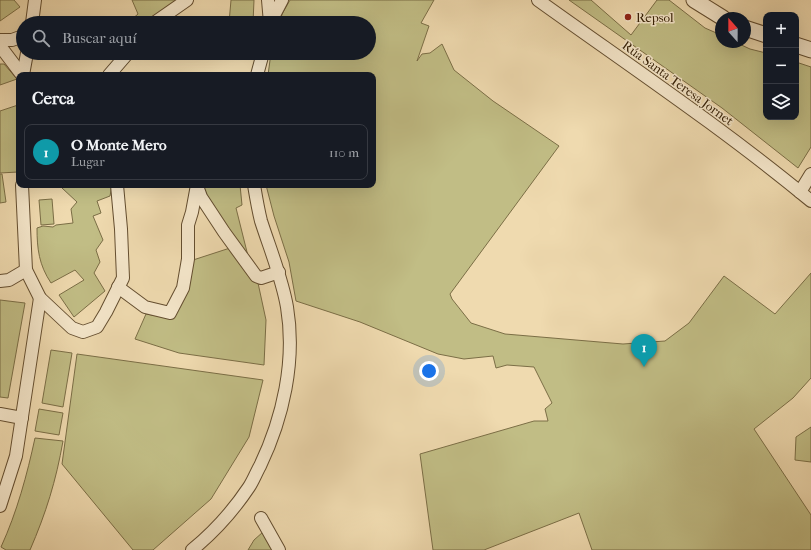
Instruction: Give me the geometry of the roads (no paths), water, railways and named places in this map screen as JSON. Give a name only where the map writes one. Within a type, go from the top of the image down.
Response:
[{"type":"street","points":[[33,16],[35,0]]},
{"type":"street","points":[[164,16],[187,0]]},
{"type":"street","points":[[268,0],[269,16]]},
{"type":"street","points":[[272,16],[275,0]]},
{"type":"street","points":[[274,16],[282,0]]},
{"type":"street","name":"Rúa Santa Teresa Jornet","points":[[538,0],[693,109],[811,201]]},
{"type":"street","points":[[694,0],[715,13]]},
{"type":"street","points":[[751,30],[763,34]]},
{"type":"street","points":[[0,40],[16,39]]},
{"type":"street","points":[[0,46],[21,72]]},
{"type":"street","points":[[799,46],[811,50]]},
{"type":"street","points":[[24,72],[26,60]]},
{"type":"street","points":[[112,72],[122,60]]},
{"type":"street","points":[[258,72],[261,60]]},
{"type":"street","points":[[119,63],[122,72]]},
{"type":"street","points":[[800,192],[811,174]]},
{"type":"street","points":[[22,188],[26,270],[40,298],[72,328],[83,332],[97,327],[123,278],[121,229],[116,188]]},
{"type":"street","points":[[118,287],[144,307],[170,313],[183,288],[188,259],[188,225],[196,188]]},
{"type":"street","points":[[198,188],[200,196],[256,276],[261,278],[278,272]]},
{"type":"street","points":[[192,550],[222,522],[250,486],[266,454],[283,404],[288,374],[289,322],[287,307],[278,272],[261,219],[255,188]]},
{"type":"street","points":[[0,281],[9,280],[26,270]]},
{"type":"street","points":[[0,506],[16,456],[40,298]]},
{"type":"street","points":[[0,414],[22,418]]},
{"type":"street","points":[[261,518],[279,550]]},
{"type":"place","name":"Repsol","points":[[628,17]]},
{"type":"place","name":"O Monte Mero","points":[[644,367]]}]
